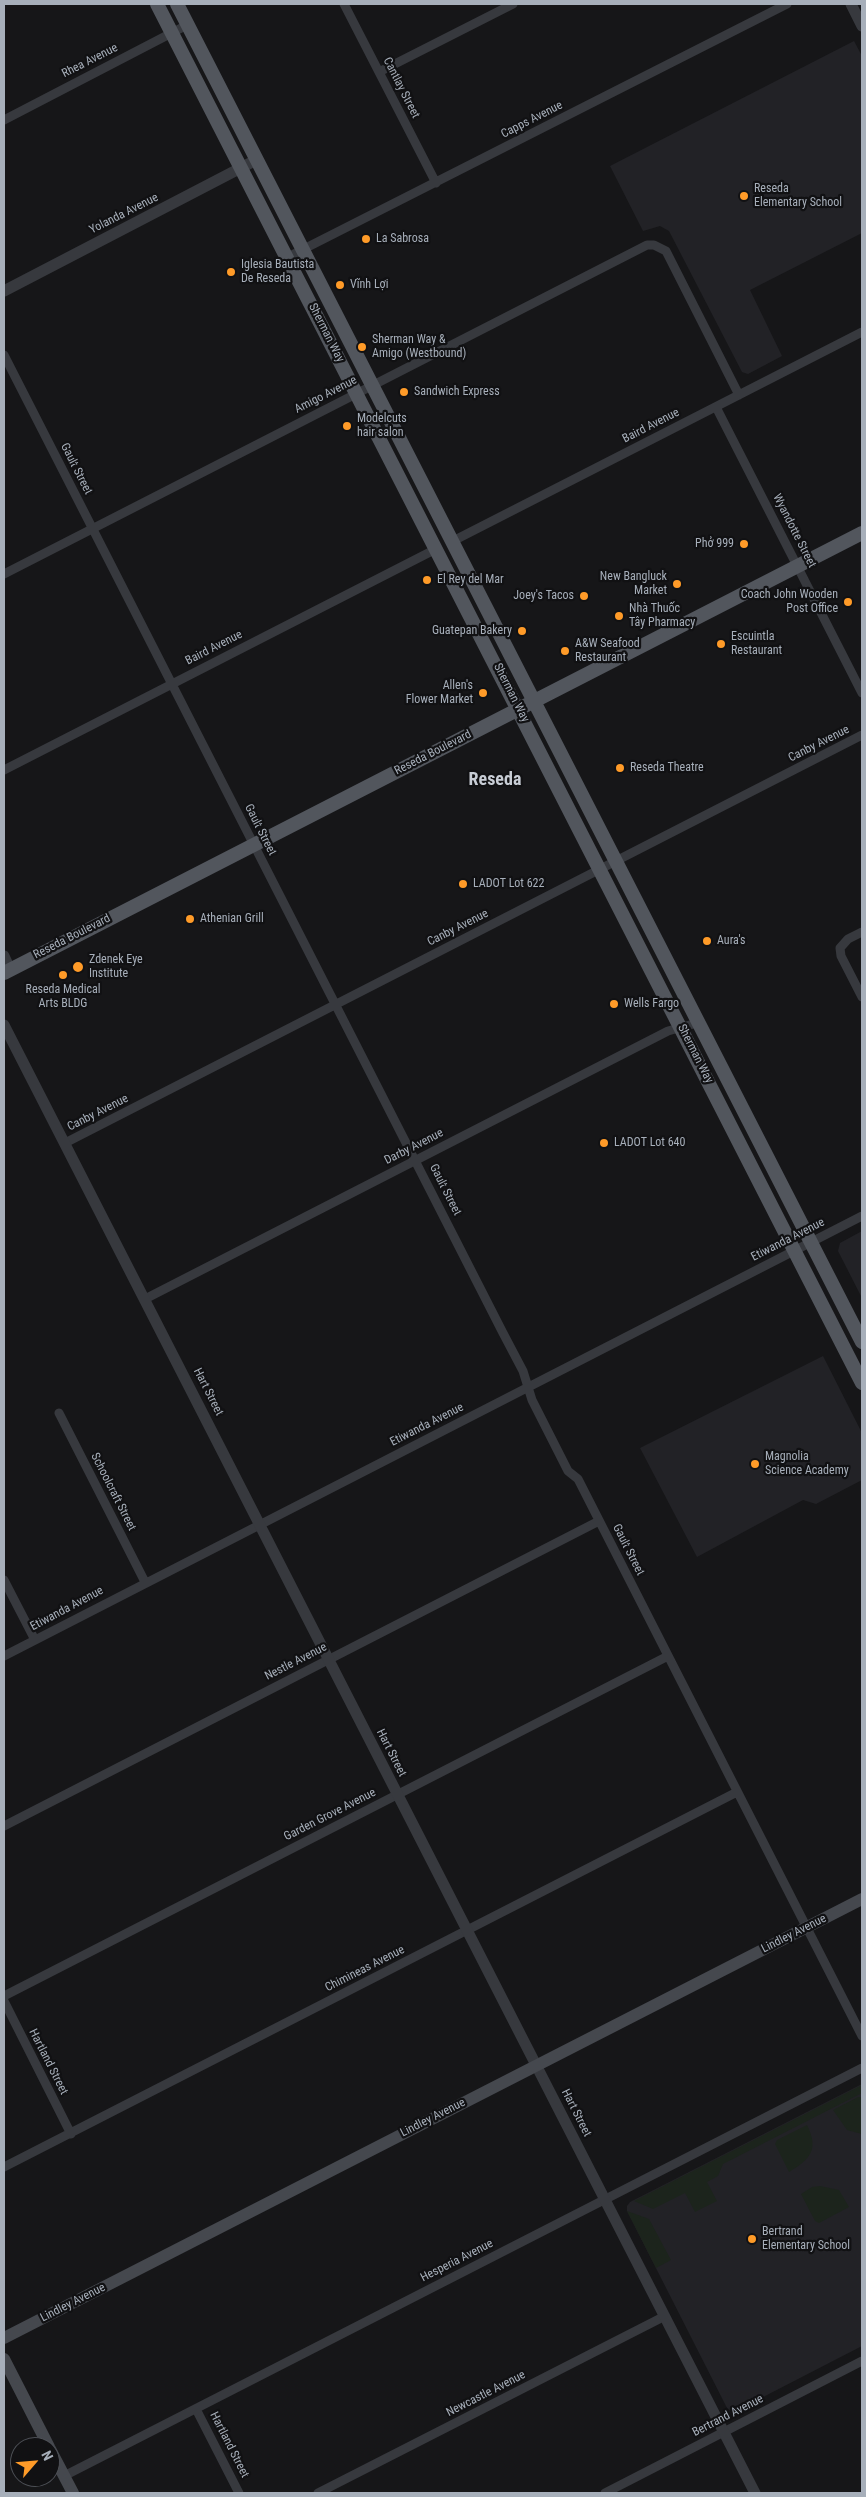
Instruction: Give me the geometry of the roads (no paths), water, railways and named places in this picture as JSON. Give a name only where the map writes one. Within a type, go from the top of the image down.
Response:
[{"type":"main road","name":"Sherman Way","points":[[157,4],[601,868],[862,1383]]},
{"type":"main road","name":"Sherman Way","points":[[177,4],[862,1342]]},
{"type":"main road","name":"Reseda Boulevard","points":[[7,971],[862,533]]},
{"type":"main road","points":[[436,549],[451,542]]},
{"type":"main road","name":"Lindley Avenue","points":[[4,2338],[862,1899]]},
{"type":"main road","points":[[4,2359],[43,2437]]},
{"type":"main road","points":[[60,2469],[73,2493]]},
{"type":"street","name":"Cantlay Street","points":[[344,4],[436,183]]},
{"type":"street","points":[[379,72],[513,4]]},
{"type":"street","name":"Capps Avenue","points":[[288,257],[787,4]]},
{"type":"street","points":[[851,4],[861,21]]},
{"type":"street","name":"Rhea Avenue","points":[[4,120],[187,25]]},
{"type":"street","name":"Yolanda Avenue","points":[[4,291],[256,160]]},
{"type":"street","name":"Amigo Avenue","points":[[4,574],[647,245],[660,246],[666,251],[739,395]]},
{"type":"street","name":"Baird Avenue","points":[[451,542],[862,332]]},
{"type":"street","name":"Gault Street","points":[[4,355],[416,1160],[568,1471],[578,1479],[862,2036]]},
{"type":"street","name":"Wyandotte Street","points":[[716,407],[862,693]]},
{"type":"street","name":"Baird Avenue","points":[[4,770],[436,549]]},
{"type":"street","name":"Canby Avenue","points":[[65,1143],[862,736]]},
{"type":"street","points":[[862,932],[848,939],[840,948],[841,956],[862,997]]},
{"type":"street","points":[[4,956],[7,971]]},
{"type":"street","name":"Darby Avenue","points":[[145,1299],[681,1026],[698,1023]]},
{"type":"street","name":"Hart Street","points":[[4,1025],[755,2493]]},
{"type":"street","name":"Etiwanda Avenue","points":[[4,1656],[145,1582],[862,1216]]},
{"type":"street","name":"Schoolcraft Street","points":[[59,1413],[145,1582]]},
{"type":"street","name":"Nestle Avenue","points":[[4,1826],[599,1521]]},
{"type":"street","points":[[4,1580],[35,1640]]},
{"type":"street","name":"Garden Grove Avenue","points":[[4,1996],[668,1656]]},
{"type":"street","name":"Chimineas Avenue","points":[[4,2167],[737,1792]]},
{"type":"street","name":"Hartland Street","points":[[4,2001],[71,2134]]},
{"type":"street","name":"Hesperia Avenue","points":[[64,2476],[862,2068]]},
{"type":"street","name":"Newcastle Avenue","points":[[318,2493],[664,2316]]},
{"type":"street","name":"Bertrand Avenue","points":[[605,2493],[862,2361]]},
{"type":"street","name":"Hartland Street","points":[[196,2409],[239,2493]]},
{"type":"place","name":"Reseda Elementary School","points":[[744,196]]},
{"type":"place","name":"La Sabrosa","points":[[366,239]]},
{"type":"place","name":"Iglesia Bautista De Reseda","points":[[231,272]]},
{"type":"place","name":"Vĩnh Lợi","points":[[340,285]]},
{"type":"place","name":"Sherman Way & Amigo (Westbound)","points":[[362,347]]},
{"type":"place","name":"Sandwich Express","points":[[404,392]]},
{"type":"place","name":"Modelcuts hair salon","points":[[347,426]]},
{"type":"place","name":"Phở 999","points":[[744,544]]},
{"type":"place","name":"El Rey del Mar","points":[[427,580]]},
{"type":"place","name":"New Bangluck Market","points":[[677,584]]},
{"type":"place","name":"Joey's Tacos","points":[[584,596]]},
{"type":"place","name":"Coach John Wooden Post Office","points":[[848,602]]},
{"type":"place","name":"Nhà Thuốc Tây Pharmacy","points":[[619,616]]},
{"type":"place","name":"Guatepan Bakery","points":[[522,631]]},
{"type":"place","name":"Escuintla Restaurant","points":[[721,644]]},
{"type":"place","name":"A&W Seafood Restaurant","points":[[565,651]]},
{"type":"place","name":"Allen's Flower Market","points":[[483,693]]},
{"type":"place","name":"Reseda Theatre","points":[[620,768]]},
{"type":"place","name":"LADOT Lot 622","points":[[463,884]]},
{"type":"place","name":"Athenian Grill","points":[[190,919]]},
{"type":"place","name":"Aura's","points":[[707,941]]},
{"type":"place","name":"Zdenek Eye Institute","points":[[78,967]]},
{"type":"place","name":"Reseda Medical Arts BLDG","points":[[63,975]]},
{"type":"place","name":"Wells Fargo","points":[[614,1004]]},
{"type":"place","name":"LADOT Lot 640","points":[[604,1143]]},
{"type":"place","name":"Magnolia Science Academy","points":[[755,1464]]},
{"type":"place","name":"Bertrand Elementary School","points":[[752,2239]]},
{"type":"district","name":"Reseda","points":[[495,780]]}]
